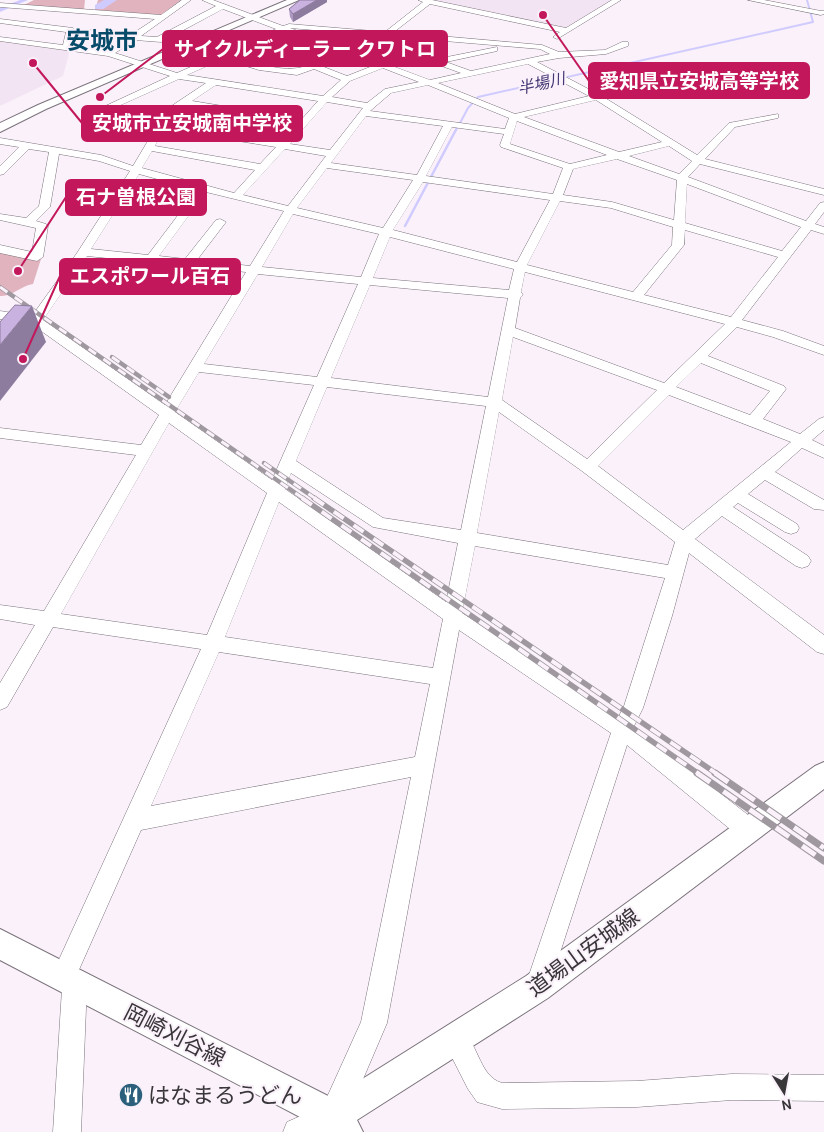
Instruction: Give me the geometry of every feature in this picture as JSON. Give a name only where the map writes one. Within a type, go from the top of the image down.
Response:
[{"type":"main road","points":[[0,128],[42,107],[295,0]]},
{"type":"main road","name":"道場山安城線","points":[[339,1124],[456,1040],[537,987],[824,774]]},
{"type":"main road","name":"岡崎刈谷線","points":[[0,944],[339,1124]]},
{"type":"street","points":[[89,51],[93,0]]},
{"type":"street","points":[[109,54],[187,0]]},
{"type":"street","points":[[206,0],[428,82],[514,117],[620,154],[824,230]]},
{"type":"street","points":[[543,47],[617,0]]},
{"type":"street","points":[[752,0],[821,13],[818,0]]},
{"type":"street","points":[[387,34],[426,1],[568,31]]},
{"type":"street","points":[[8,5],[73,10],[91,22],[134,37],[158,40],[223,6]]},
{"type":"street","points":[[67,48],[73,10]]},
{"type":"street","points":[[91,22],[163,17]]},
{"type":"street","points":[[0,21],[70,30]]},
{"type":"street","points":[[334,154],[283,146],[226,129],[160,125],[93,114],[289,26],[512,45],[543,47],[583,45]]},
{"type":"street","points":[[376,33],[370,37],[470,73]]},
{"type":"street","points":[[0,39],[109,54],[178,76],[325,99],[366,110],[448,125],[508,132]]},
{"type":"street","points":[[253,42],[347,79]]},
{"type":"street","points":[[0,701],[167,413],[290,210],[307,185],[334,154],[366,110],[388,91],[559,55],[606,52],[624,44]]},
{"type":"street","points":[[438,61],[512,45]]},
{"type":"street","points":[[543,47],[559,55]]},
{"type":"street","points":[[222,56],[260,66],[297,72],[314,66]]},
{"type":"street","points":[[528,61],[595,96],[700,161],[824,192]]},
{"type":"street","points":[[236,196],[325,99],[347,79],[381,66]]},
{"type":"street","points":[[514,117],[595,96],[691,75]]},
{"type":"street","points":[[0,366],[36,321],[84,252],[149,148],[161,119],[214,82]]},
{"type":"street","points":[[183,102],[305,122]]},
{"type":"street","points":[[226,129],[247,112]]},
{"type":"street","points":[[636,297],[678,245],[682,177],[700,161],[732,126],[775,116]]},
{"type":"street","points":[[514,117],[505,146],[569,167],[670,143]]},
{"type":"street","points":[[67,1132],[69,980],[135,820],[213,644],[364,281],[386,232],[420,178],[448,125]]},
{"type":"street","points":[[0,141],[101,158],[136,170],[290,210],[386,232],[734,322],[786,337],[824,351]]},
{"type":"street","points":[[0,172],[26,146]]},
{"type":"street","points":[[149,148],[262,168]]},
{"type":"street","points":[[28,222],[44,207],[54,150]]},
{"type":"street","points":[[325,165],[612,205],[786,256]]},
{"type":"street","points":[[297,1132],[339,1124],[374,1023],[516,295],[520,266],[557,197],[569,167]]},
{"type":"street","points":[[152,258],[204,187]]},
{"type":"street","points":[[588,467],[734,322],[824,205]]},
{"type":"street","points":[[0,217],[42,226],[37,257],[0,250]]},
{"type":"street","points":[[189,262],[220,222]]},
{"type":"street","points":[[84,252],[516,295]]},
{"type":"street","points":[[0,302],[6,305],[0,314],[36,321],[453,616],[622,729],[749,830]]},
{"type":"street","points":[[508,330],[802,440],[824,453]]},
{"type":"street","points":[[698,357],[779,388],[753,421]]},
{"type":"street","points":[[196,367],[495,402],[588,467],[824,646]]},
{"type":"street","points":[[537,987],[622,729],[633,708],[663,616],[684,539],[824,422]]},
{"type":"street","points":[[0,433],[146,451]]},
{"type":"street","points":[[288,463],[379,523],[674,573]]},
{"type":"street","points":[[763,472],[820,505]]},
{"type":"street","points":[[736,494],[791,528]]},
{"type":"street","points":[[722,507],[802,561]]},
{"type":"street","points":[[0,612],[441,677]]},
{"type":"street","points":[[135,820],[425,765]]},
{"type":"street","points":[[456,1040],[477,1080],[487,1092],[502,1096],[637,1094],[732,1087],[824,1088]]},
{"type":"shaded area","points":[[34,0],[85,0],[84,10],[24,5]]},
{"type":"shaded area","points":[[98,0],[181,0],[161,15],[95,10]]},
{"type":"shaded area","points":[[426,0],[615,0],[567,30]]},
{"type":"shaded area","points":[[0,41],[70,50],[63,76],[0,106]]},
{"type":"shaded area","points":[[0,251],[41,259],[33,284],[8,295],[0,296]]},
{"type":"building","points":[[300,0],[317,0],[293,14],[289,9]]},
{"type":"building","points":[[15,305],[32,306],[0,345],[0,322]]},
{"type":"waterway","points":[[0,10],[25,0]]},
{"type":"waterway","points":[[99,7],[112,0]]},
{"type":"waterway","name":"半場川","points":[[459,125],[468,108],[478,97],[813,22],[807,0]]},
{"type":"waterway","name":"半場川","points":[[405,226],[459,124]]},
{"type":"railway","points":[[0,287],[304,499]]},
{"type":"railway","points":[[112,357],[169,397]]},
{"type":"railway","points":[[264,463],[316,499]]},
{"type":"railway","points":[[302,498],[699,774]]},
{"type":"railway","points":[[314,498],[717,774]]},
{"type":"railway","points":[[697,773],[824,861]]},
{"type":"railway","points":[[715,773],[824,848]]},
{"type":"place","name":"愛知県立安城高等学校","points":[[543,15]]},
{"type":"place","name":"安城市立安城南中学校","points":[[33,63]]},
{"type":"place","name":"サイクルディーラー クワトロ","points":[[100,97]]},
{"type":"place","name":"石ナ曽根公園","points":[[18,271]]},
{"type":"place","name":"エスポワール百石","points":[[23,359]]},
{"type":"place","name":"はなまるうどん","points":[[131,1095]]},
{"type":"district","name":"安城市","points":[[102,41]]}]
